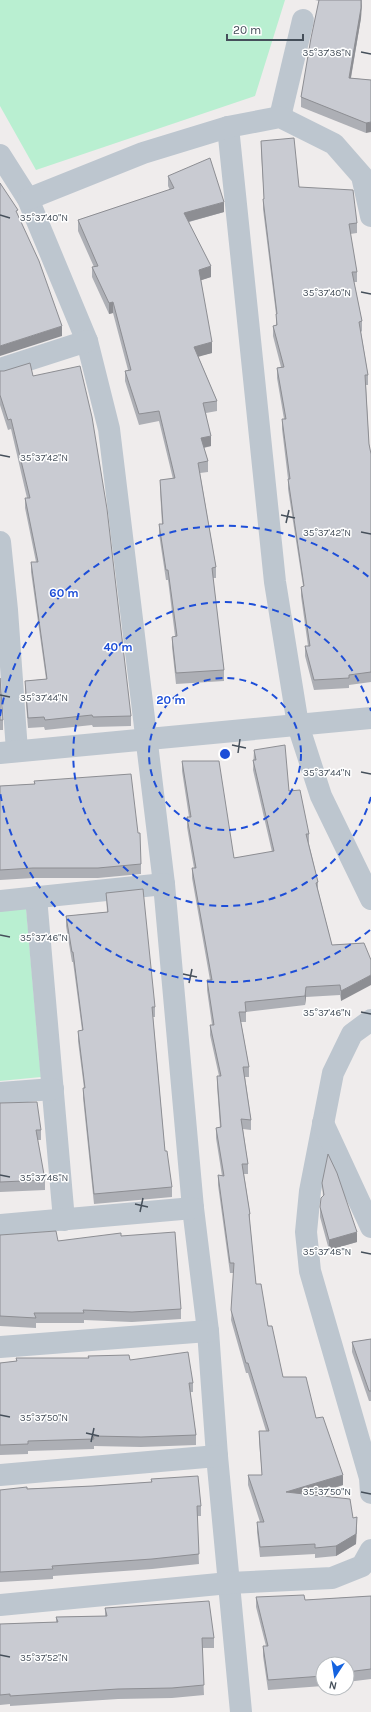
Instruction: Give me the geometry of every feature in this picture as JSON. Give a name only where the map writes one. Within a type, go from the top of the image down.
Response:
[{"type":"street","points":[[280,117],[303,20]]},
{"type":"street","points":[[28,198],[143,153],[228,127],[280,117],[334,144],[362,176],[371,216]]},
{"type":"street","points":[[228,127],[275,582],[298,725],[321,796],[371,899]]},
{"type":"street","points":[[0,156],[28,198],[87,341],[109,429],[164,884],[193,1208],[208,1331],[217,1456],[241,1712]]},
{"type":"street","points":[[0,369],[87,341]]},
{"type":"street","points":[[0,542],[9,752],[371,718]]},
{"type":"street","points":[[0,901],[164,884]]},
{"type":"street","points":[[36,897],[54,1089],[64,1220]]},
{"type":"street","points":[[371,1020],[352,1034],[333,1073],[310,1191],[306,1232],[310,1271],[370,1478],[371,1493]]},
{"type":"street","points":[[0,1093],[54,1089]]},
{"type":"street","points":[[323,1123],[371,1227]]},
{"type":"street","points":[[0,1225],[193,1208]]},
{"type":"street","points":[[0,1347],[208,1331]]},
{"type":"street","points":[[0,1475],[217,1456]]},
{"type":"street","points":[[0,1605],[229,1583],[332,1578],[362,1566],[371,1550]]},
{"type":"green space","points":[[0,0],[285,0],[255,96],[36,170],[0,106]]},
{"type":"green space","points":[[26,907],[41,1077],[0,1081],[0,910]]},
{"type":"building","points":[[319,0],[361,0],[361,8],[349,78],[371,80],[371,122],[366,123],[301,97]]},
{"type":"building","points":[[294,138],[299,187],[353,190],[357,223],[349,224],[357,272],[352,272],[362,321],[359,322],[368,375],[365,375],[369,444],[371,454],[371,672],[349,675],[349,678],[314,680],[305,646],[310,646],[301,587],[304,586],[288,479],[290,479],[282,419],[286,419],[277,368],[284,367],[273,326],[277,325],[277,314],[263,199],[261,141]]},
{"type":"building","points":[[210,158],[224,202],[184,213],[211,266],[199,270],[212,342],[194,347],[217,401],[203,403],[211,436],[201,438],[208,461],[198,463],[216,567],[212,568],[224,670],[176,673],[172,637],[177,636],[168,570],[166,570],[159,524],[163,524],[160,480],[175,478],[159,411],[139,414],[125,371],[131,370],[113,302],[109,303],[92,267],[98,266],[78,220],[174,188],[168,176]]},
{"type":"building","points":[[0,183],[18,210],[16,211],[39,261],[62,326],[0,346]]},
{"type":"building","points":[[30,363],[33,376],[80,366],[92,417],[107,509],[131,716],[93,717],[92,715],[45,720],[44,717],[28,718],[25,681],[47,679],[31,562],[38,562],[25,498],[30,498],[11,419],[8,420],[0,395],[0,371]]},
{"type":"building","points":[[0,678],[3,720],[0,720]]},
{"type":"building","points":[[285,745],[289,791],[300,790],[309,834],[306,834],[318,882],[316,883],[332,945],[364,943],[371,960],[371,975],[341,991],[340,985],[306,987],[305,996],[245,1002],[246,1012],[239,1012],[249,1067],[243,1067],[251,1120],[241,1119],[248,1164],[242,1164],[250,1214],[256,1284],[261,1284],[268,1326],[272,1326],[283,1377],[306,1377],[316,1418],[323,1417],[343,1475],[286,1492],[350,1499],[353,1518],[357,1517],[356,1534],[336,1546],[315,1548],[315,1544],[260,1547],[257,1522],[264,1522],[248,1475],[262,1475],[259,1431],[269,1431],[248,1363],[246,1363],[231,1310],[234,1263],[230,1263],[218,1175],[224,1176],[216,1128],[221,1127],[217,1076],[221,1076],[210,1025],[214,1025],[207,980],[212,980],[192,868],[196,868],[187,817],[191,817],[182,761],[219,761],[234,858],[274,851],[253,760],[256,760],[254,750]]},
{"type":"building","points":[[131,774],[138,833],[140,833],[141,864],[98,868],[33,868],[0,870],[0,786],[35,784],[34,781]]},
{"type":"building","points":[[143,889],[155,1007],[152,1007],[165,1151],[167,1151],[172,1187],[94,1194],[83,1088],[85,1088],[78,1031],[83,1030],[73,952],[66,916],[108,912],[106,893]]},
{"type":"building","points":[[37,1102],[41,1130],[36,1130],[45,1180],[0,1182],[0,1103]]},
{"type":"building","points":[[328,1154],[337,1173],[357,1232],[329,1240],[320,1207],[321,1198],[324,1195],[322,1183]]},
{"type":"building","points":[[56,1231],[58,1241],[121,1233],[121,1236],[175,1232],[181,1309],[132,1312],[83,1310],[84,1313],[34,1313],[36,1318],[0,1316],[0,1235]]},
{"type":"building","points":[[371,1339],[371,1391],[369,1391],[352,1342]]},
{"type":"building","points":[[188,1352],[193,1383],[189,1383],[196,1435],[141,1437],[93,1436],[94,1439],[28,1441],[28,1444],[0,1445],[0,1363],[17,1361],[16,1358],[89,1358],[88,1356],[129,1355],[130,1360]]},
{"type":"building","points":[[198,1476],[201,1506],[197,1506],[199,1554],[52,1566],[53,1569],[0,1572],[0,1490],[27,1487],[27,1489],[152,1482],[151,1479]]},
{"type":"building","points":[[304,1595],[305,1600],[371,1596],[371,1669],[355,1671],[355,1656],[315,1656],[315,1677],[268,1680],[263,1646],[268,1646],[256,1597]]},
{"type":"building","points":[[209,1601],[214,1638],[202,1638],[204,1685],[10,1696],[10,1694],[0,1695],[0,1624],[58,1622],[56,1617],[107,1616],[105,1608]]}]
